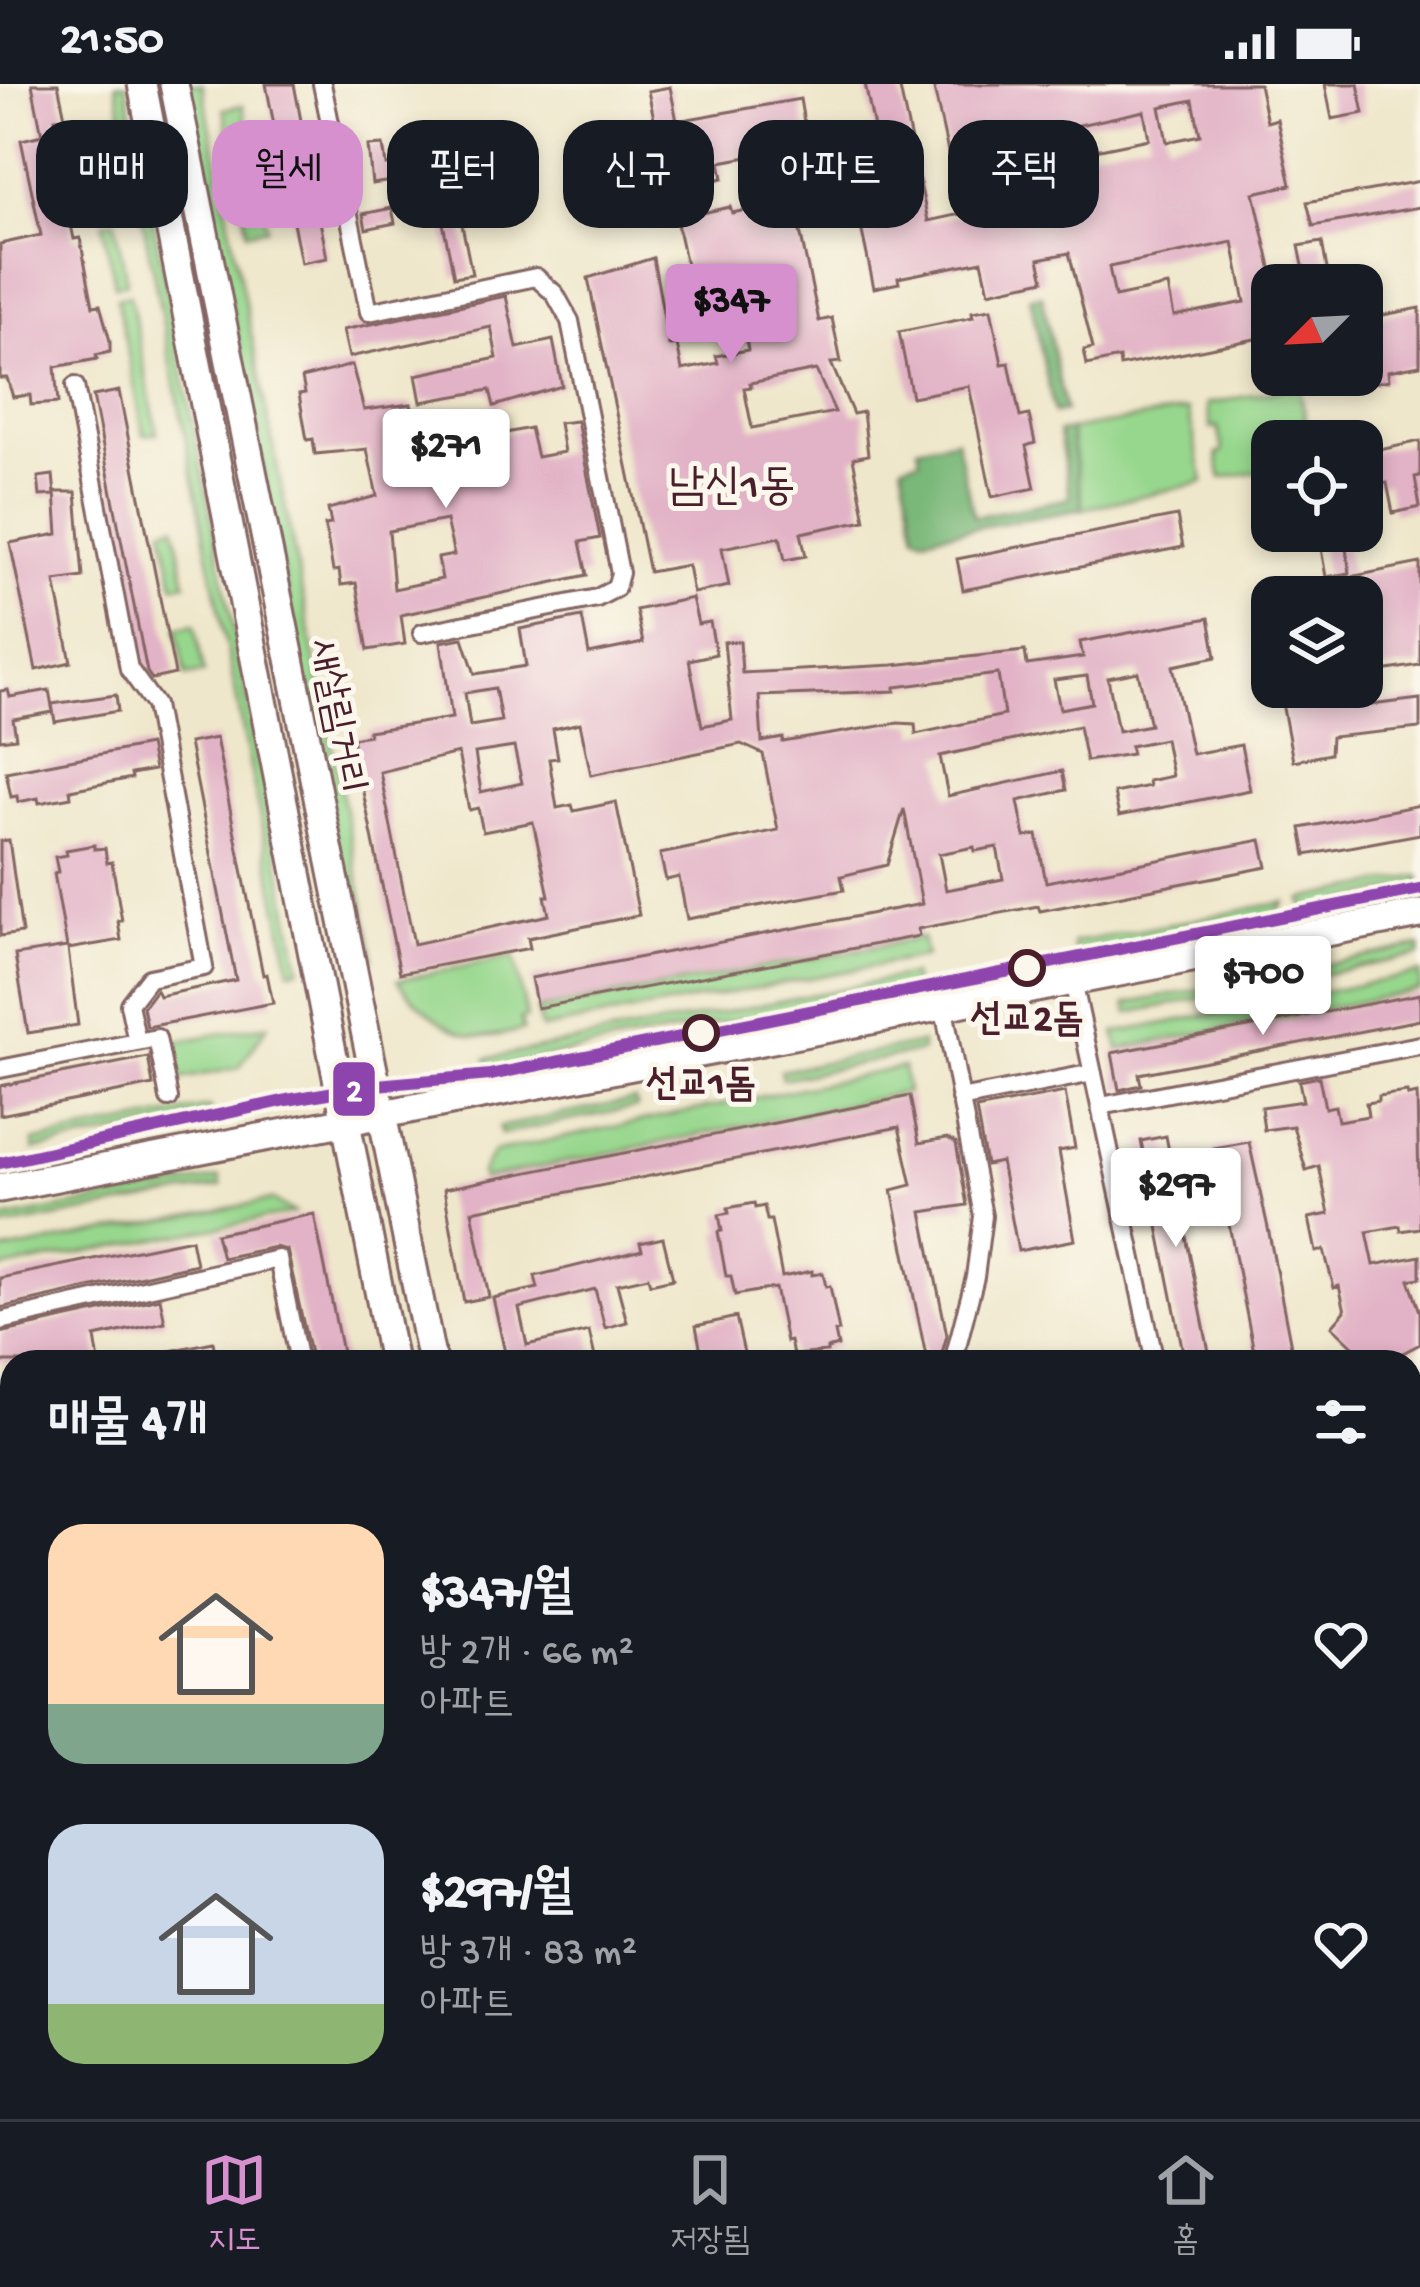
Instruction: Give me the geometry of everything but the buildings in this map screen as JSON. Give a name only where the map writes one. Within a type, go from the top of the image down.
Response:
[{"type":"main road","name":"새살림거리","points":[[142,84],[391,1350]]},
{"type":"main road","name":"새살림거리","points":[[173,84],[430,1350]]},
{"type":"main road","points":[[0,1188],[1420,914]]},
{"type":"street","points":[[322,84],[369,312],[536,277],[555,293],[570,321],[620,573],[616,588],[597,598],[422,633]]},
{"type":"street","points":[[74,386],[129,669],[155,705],[204,967],[148,978],[129,1004],[137,1042]]},
{"type":"street","points":[[1072,981],[1152,1350]]},
{"type":"street","points":[[944,1009],[983,1216],[975,1277],[956,1350]]},
{"type":"street","points":[[0,1069],[158,1038],[169,1098]]},
{"type":"street","points":[[1101,1106],[1420,1046]]},
{"type":"street","points":[[960,1099],[1093,1073]]},
{"type":"street","points":[[0,1321],[278,1259],[297,1350]]},
{"type":"green space","points":[[116,84],[126,84],[133,120],[123,120]]},
{"type":"green space","points":[[187,84],[202,84],[212,135],[212,211]]},
{"type":"green space","points":[[243,105],[246,120],[226,120],[224,109]]},
{"type":"green space","points":[[104,228],[117,228],[127,283],[115,286]]},
{"type":"green space","points":[[144,228],[154,228],[300,968],[290,970]]},
{"type":"green space","points":[[215,228],[230,228],[374,958],[359,960]]},
{"type":"green space","points":[[130,295],[157,433],[144,435],[117,298]]},
{"type":"green space","points":[[1042,295],[1065,411],[1054,413],[1030,297]]},
{"type":"green space","points":[[1251,395],[1301,396],[1306,420],[1251,420],[1251,473],[1221,478],[1217,454],[1223,452],[1218,427],[1211,428],[1207,404]]},
{"type":"green space","points":[[1188,410],[1204,482],[1083,509],[1070,430]]},
{"type":"green space","points":[[1070,430],[1083,509],[923,537],[916,534],[902,464],[920,459],[918,447],[956,439],[974,517],[1070,498],[1059,432]]},
{"type":"green space","points":[[175,525],[186,583],[174,585],[163,528]]},
{"type":"green space","points":[[195,624],[204,673],[186,676],[177,628]]},
{"type":"green space","points":[[1420,876],[1420,885],[1304,908],[1302,899]]},
{"type":"green space","points":[[1285,902],[1277,913],[1075,953],[1073,943]]},
{"type":"green space","points":[[922,938],[926,956],[541,1029],[537,1010]]},
{"type":"green space","points":[[1420,946],[1420,955],[1128,1013],[1126,1004]]},
{"type":"green space","points":[[514,956],[527,1018],[521,1019],[523,1030],[505,1034],[475,1036],[453,1029],[422,1007],[398,980]]},
{"type":"green space","points":[[1420,973],[1420,990],[1119,1049],[1115,1033]]},
{"type":"green space","points":[[912,975],[914,985],[488,1068],[486,1059]]},
{"type":"green space","points":[[268,1025],[239,1068],[175,1080],[168,1043]]},
{"type":"green space","points":[[921,1043],[922,1051],[782,1079],[780,1071]]},
{"type":"green space","points":[[903,1067],[907,1092],[482,1179],[493,1152]]},
{"type":"green space","points":[[635,1100],[637,1107],[501,1134],[499,1127]]},
{"type":"green space","points":[[209,1107],[211,1115],[34,1150],[33,1142]]},
{"type":"green space","points":[[220,1178],[221,1186],[0,1228],[0,1220]]},
{"type":"green space","points":[[272,1200],[294,1213],[0,1269],[0,1252]]},
{"type":"transit line","name":"2","points":[[0,1163],[287,1100],[376,1085],[490,1075],[1420,889]]},
{"type":"place","name":"선교2돔","points":[[1027,968]]},
{"type":"place","name":"선교1돔","points":[[701,1033]]},
{"type":"district","name":"남신1동","points":[[732,482]]}]
